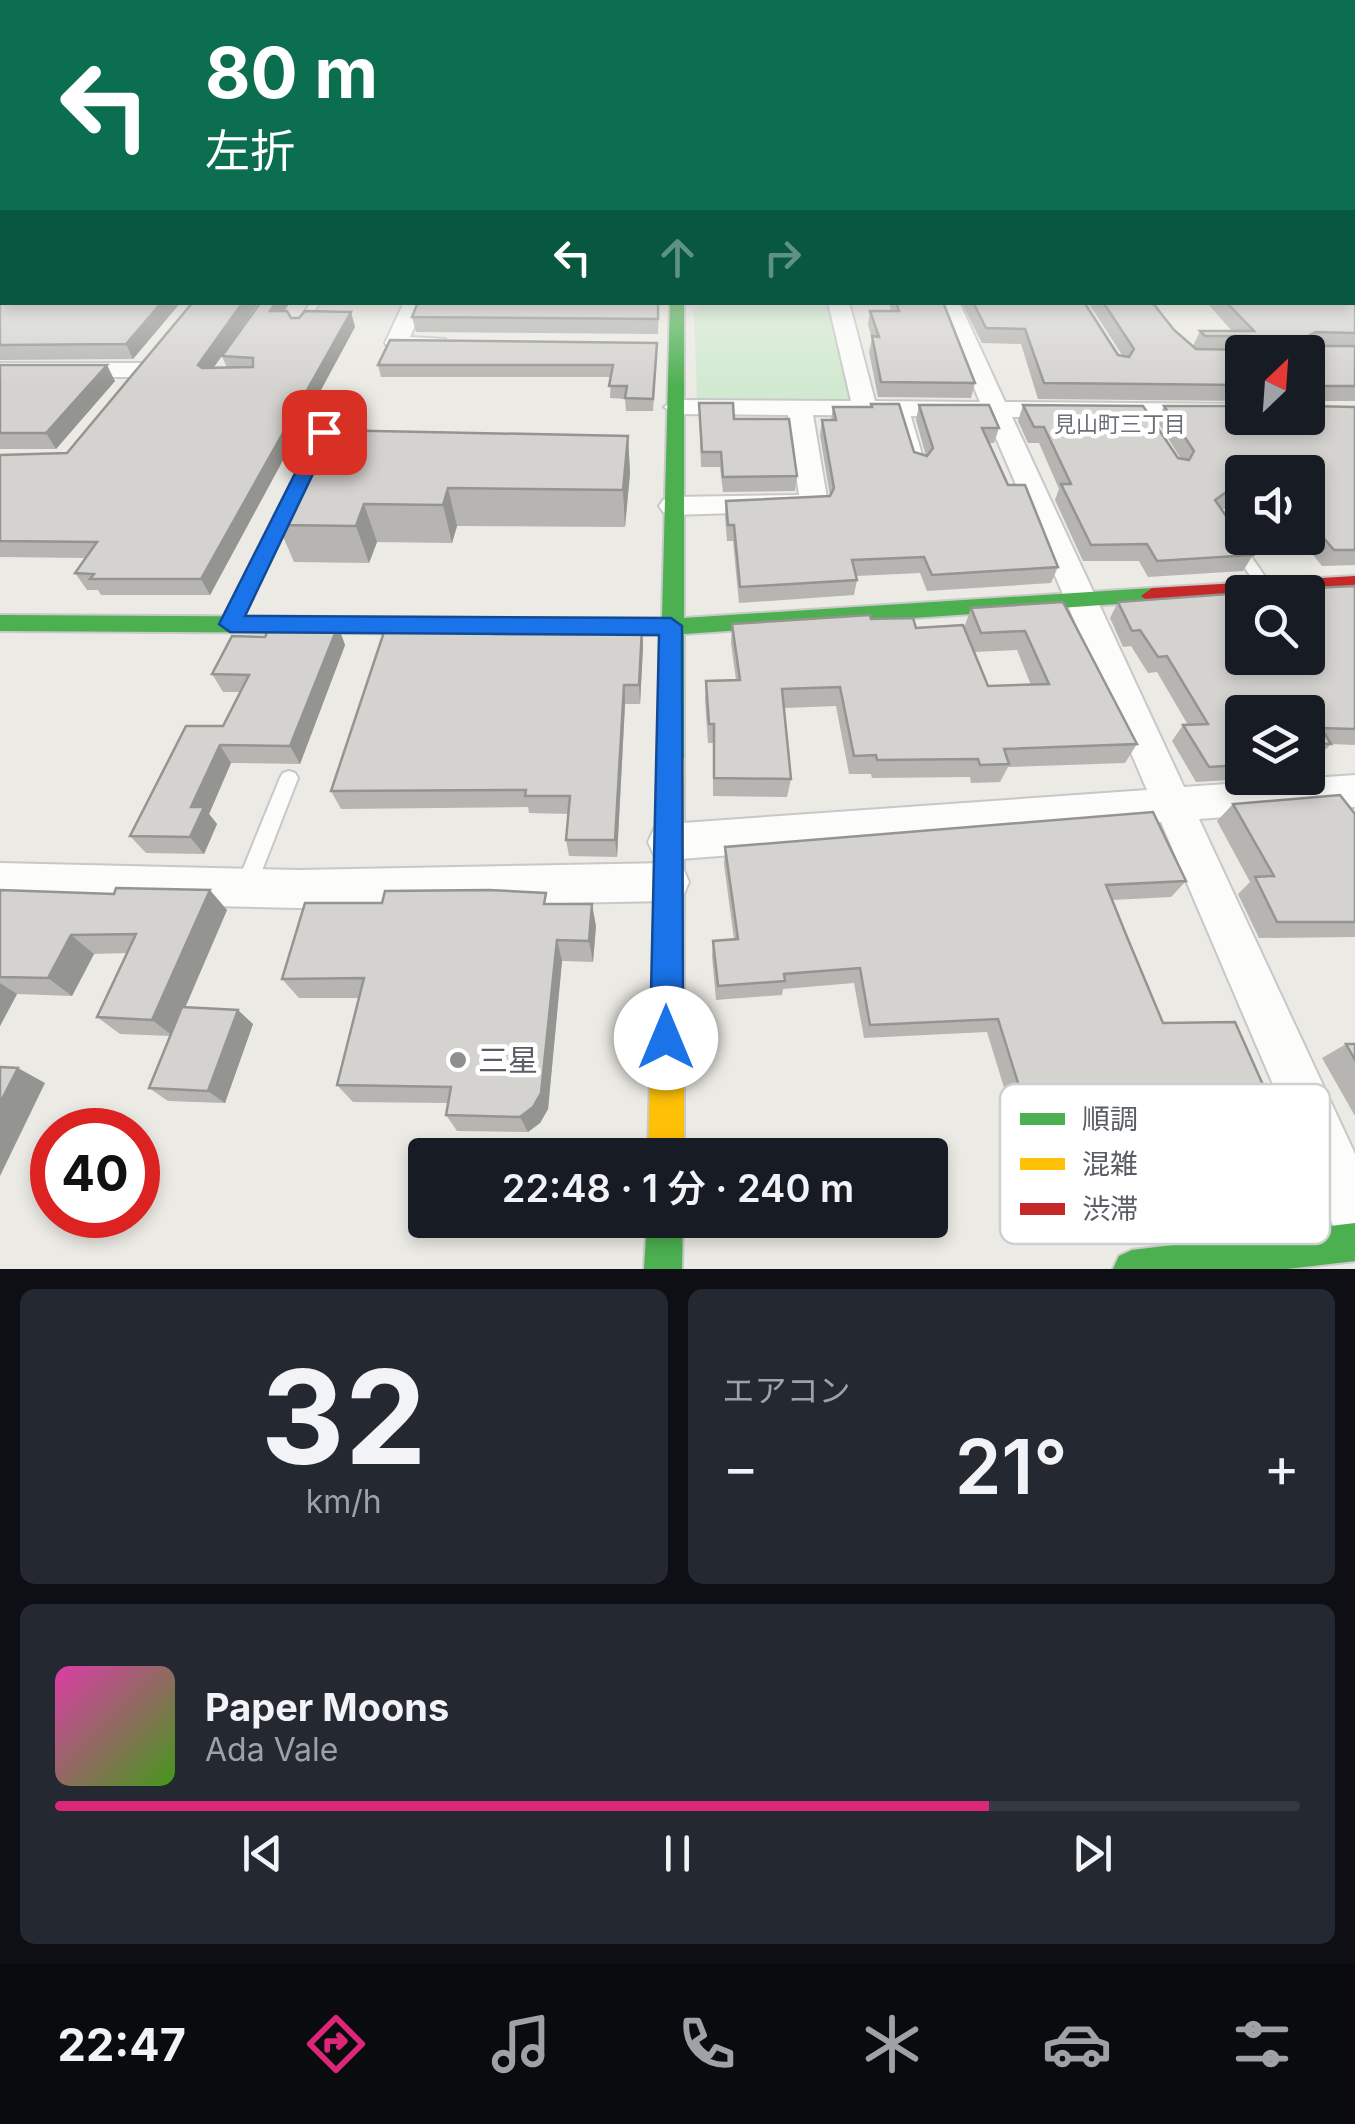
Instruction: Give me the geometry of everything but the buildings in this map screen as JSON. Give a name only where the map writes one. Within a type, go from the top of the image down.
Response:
[{"type":"street","points":[[413,305],[396,344],[452,344]]},
{"type":"street","points":[[666,1138],[676,407],[668,345],[677,305]]},
{"type":"street","points":[[839,305],[865,410]]},
{"type":"street","points":[[949,305],[1297,1084]]},
{"type":"street","points":[[0,370],[150,363],[122,396]]},
{"type":"street","points":[[676,407],[996,410],[1145,418],[1225,413]]},
{"type":"street","points":[[673,506],[814,504],[800,410]]},
{"type":"street","points":[[1325,585],[1355,583]]},
{"type":"street","points":[[0,623],[671,626],[1225,590]]},
{"type":"street","points":[[668,842],[1355,791]]},
{"type":"street","points":[[0,882],[246,888],[668,882]]},
{"type":"street","points":[[1330,1157],[1355,1213]]},
{"type":"street","points":[[663,1269],[664,1238]]},
{"type":"street","points":[[1132,1269],[1355,1242]]},
{"type":"lane","points":[[300,328],[314,305]]},
{"type":"lane","points":[[230,624],[340,400]]},
{"type":"lane","points":[[904,410],[919,465]]},
{"type":"lane","points":[[246,888],[288,778]]},
{"type":"green space","points":[[701,306],[832,306],[855,404],[697,400],[694,310]]},
{"type":"traffic: fast","points":[[671,759],[677,305]]},
{"type":"traffic: fast","points":[[0,623],[671,627],[1152,596]]},
{"type":"traffic: fast","points":[[663,1269],[664,1238]]},
{"type":"traffic: fast","points":[[1132,1269],[1355,1242]]},
{"type":"traffic: slow","points":[[666,1138],[671,759]]},
{"type":"traffic: jam","points":[[1152,596],[1355,583]]},
{"type":"place","name":"三星","points":[[458,1060]]},
{"type":"district","name":"見山町三丁目","points":[[1120,424]]},
{"type":"route","points":[[324,432],[230,624],[671,626],[666,1038]]}]
